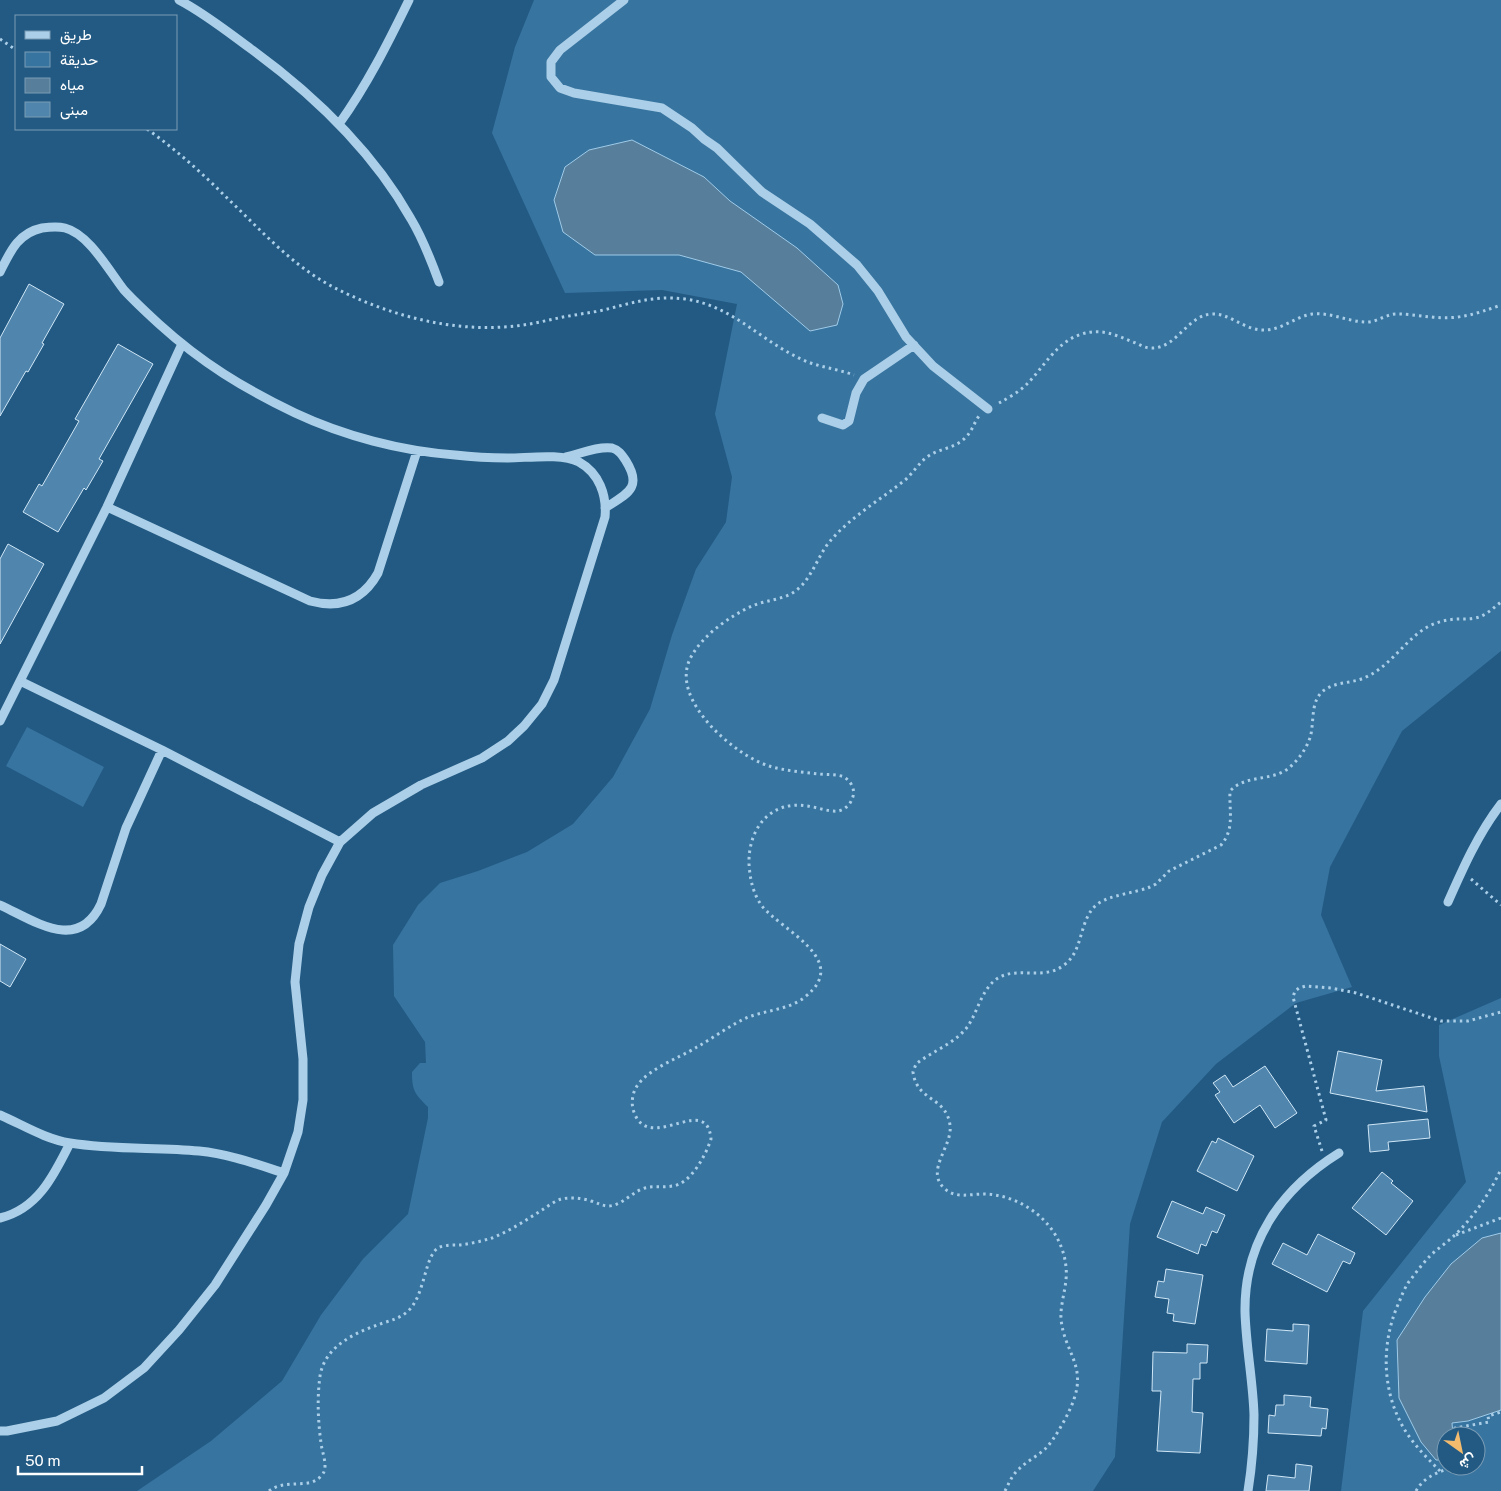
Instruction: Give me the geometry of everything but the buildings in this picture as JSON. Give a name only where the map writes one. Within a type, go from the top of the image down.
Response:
[{"type":"street","points":[[179,0],[221,26],[286,74],[339,124],[394,191],[412,220],[427,250],[439,282]]},
{"type":"street","points":[[339,124],[368,80],[408,0]]},
{"type":"street","points":[[624,0],[560,50],[551,62],[551,77],[560,88],[662,108],[677,117],[717,148],[762,192],[810,224],[857,265],[878,291],[901,330],[933,366],[988,409]]},
{"type":"street","points":[[0,272],[12,247],[22,236],[35,230],[50,227],[65,228],[75,233],[88,244],[126,292],[182,344],[203,361],[267,400],[309,420],[356,436],[417,451],[497,458],[566,458],[604,448],[617,450],[622,454],[632,470],[633,485],[630,491],[605,508]]},
{"type":"street","points":[[0,721],[107,507],[182,344]]},
{"type":"street","points":[[822,418],[843,425],[848,423],[856,393],[864,379],[914,345]]},
{"type":"street","points":[[107,507],[310,601],[333,605],[355,598],[372,583],[378,573],[417,451]]},
{"type":"street","points":[[0,1431],[57,1421],[104,1398],[144,1368],[180,1330],[215,1285],[266,1205],[284,1174],[298,1132],[303,1100],[303,1060],[295,982],[299,944],[309,907],[322,875],[340,842],[373,813],[421,785],[482,758],[508,741],[524,726],[542,704],[554,680],[605,508],[604,494],[599,481],[579,462],[566,458]]},
{"type":"street","points":[[20,681],[162,750],[340,842]]},
{"type":"street","points":[[0,906],[62,931],[75,930],[86,925],[96,916],[126,828],[162,750]]},
{"type":"street","points":[[1448,902],[1485,825],[1501,804]]},
{"type":"street","points":[[0,1115],[41,1134],[70,1143],[201,1152],[245,1160],[284,1174]]},
{"type":"street","points":[[0,1218],[22,1209],[38,1197],[50,1181],[70,1143]]},
{"type":"street","points":[[1248,1491],[1254,1444],[1254,1414],[1245,1310],[1250,1271],[1270,1216],[1299,1182],[1339,1153]]},
{"type":"path","points":[[0,39],[15,49]]},
{"type":"path","points":[[148,130],[165,142],[293,260],[334,288],[385,309],[448,325],[476,328],[533,324],[599,311],[630,302],[658,298],[684,299],[700,302],[731,314],[769,342],[798,358],[821,367],[849,373],[864,379]]},
{"type":"path","points":[[269,1491],[278,1486],[308,1483],[321,1477],[325,1465],[320,1436],[318,1399],[320,1374],[326,1358],[332,1350],[347,1339],[406,1313],[419,1296],[430,1259],[436,1250],[441,1247],[469,1244],[492,1238],[561,1199],[582,1198],[601,1206],[608,1206],[622,1202],[634,1193],[650,1187],[677,1186],[688,1179],[711,1139],[708,1127],[704,1123],[692,1120],[655,1129],[644,1126],[635,1115],[632,1106],[632,1096],[635,1088],[664,1064],[687,1053],[746,1018],[792,1005],[812,991],[819,980],[821,968],[817,957],[804,941],[771,915],[757,896],[750,877],[749,867],[752,842],[763,819],[772,811],[793,805],[838,811],[849,805],[854,793],[850,782],[839,775],[803,772],[769,766],[754,760],[740,751],[708,721],[691,698],[686,686],[686,673],[690,659],[708,636],[736,615],[753,606],[792,593],[801,586],[828,544],[846,524],[902,482],[926,458],[961,442],[968,436],[980,414],[1025,386],[1058,348],[1082,334],[1095,331],[1109,332],[1144,347],[1152,348],[1168,343],[1195,320],[1204,315],[1223,315],[1247,327],[1265,330],[1285,326],[1303,316],[1313,314],[1323,314],[1353,321],[1372,322],[1397,314],[1433,318],[1459,317],[1481,313],[1501,305]]},
{"type":"path","points":[[1005,1491],[1018,1469],[1047,1447],[1073,1402],[1078,1387],[1078,1372],[1061,1319],[1066,1281],[1064,1255],[1053,1231],[1045,1221],[1023,1204],[1009,1197],[994,1194],[962,1196],[952,1194],[943,1188],[938,1179],[937,1169],[950,1136],[950,1126],[944,1108],[918,1088],[912,1072],[916,1064],[963,1032],[973,1017],[985,992],[997,979],[1013,973],[1026,974],[1054,971],[1070,960],[1076,952],[1087,918],[1100,903],[1150,887],[1156,884],[1169,871],[1221,845],[1227,838],[1230,829],[1230,791],[1244,781],[1275,775],[1287,769],[1298,759],[1306,748],[1311,735],[1317,697],[1324,690],[1333,685],[1353,682],[1378,670],[1390,661],[1412,638],[1425,629],[1448,620],[1476,618],[1484,615],[1501,602]]},
{"type":"path","points":[[1462,871],[1501,905]]},
{"type":"path","points":[[1325,1162],[1314,1126],[1326,1120],[1293,997],[1295,991],[1306,986],[1356,993],[1441,1021],[1468,1021],[1501,1012]]},
{"type":"path","points":[[1436,1467],[1423,1455],[1409,1437],[1398,1417],[1388,1384],[1386,1350],[1392,1316],[1407,1284],[1430,1257],[1455,1236],[1476,1211],[1494,1184],[1501,1169]]},
{"type":"path","points":[[1455,1236],[1501,1218]]},
{"type":"path","points":[[1466,1426],[1489,1422],[1488,1416],[1501,1412]]},
{"type":"path","points":[[1416,1491],[1436,1474]]},
{"type":"green space","points":[[534,0],[1501,0],[1501,651],[1402,731],[1330,867],[1321,915],[1352,987],[1296,1003],[1216,1064],[1162,1122],[1130,1224],[1115,1457],[1093,1491],[137,1491],[211,1441],[282,1381],[321,1315],[363,1259],[408,1214],[428,1118],[428,1107],[415,1092],[412,1078],[412,1072],[420,1063],[426,1063],[425,1042],[394,996],[393,945],[418,905],[440,883],[527,852],[573,824],[613,777],[650,709],[672,635],[696,569],[726,522],[732,477],[715,414],[737,304],[662,290],[565,293],[492,133],[515,47]]},
{"type":"green space","points":[[27,727],[104,767],[83,807],[6,766]]},
{"type":"green space","points":[[1501,998],[1501,1491],[1341,1491],[1363,1311],[1466,1182],[1439,1056],[1439,1025]]},
{"type":"water","points":[[632,140],[704,177],[730,201],[797,248],[838,285],[843,304],[837,325],[810,331],[741,272],[679,255],[595,255],[563,232],[554,200],[565,167],[589,150]]},
{"type":"water","points":[[1501,1233],[1501,1410],[1468,1421],[1452,1423],[1452,1426],[1436,1426],[1436,1460],[1421,1442],[1399,1398],[1397,1340],[1425,1297],[1451,1264],[1482,1238]]}]
